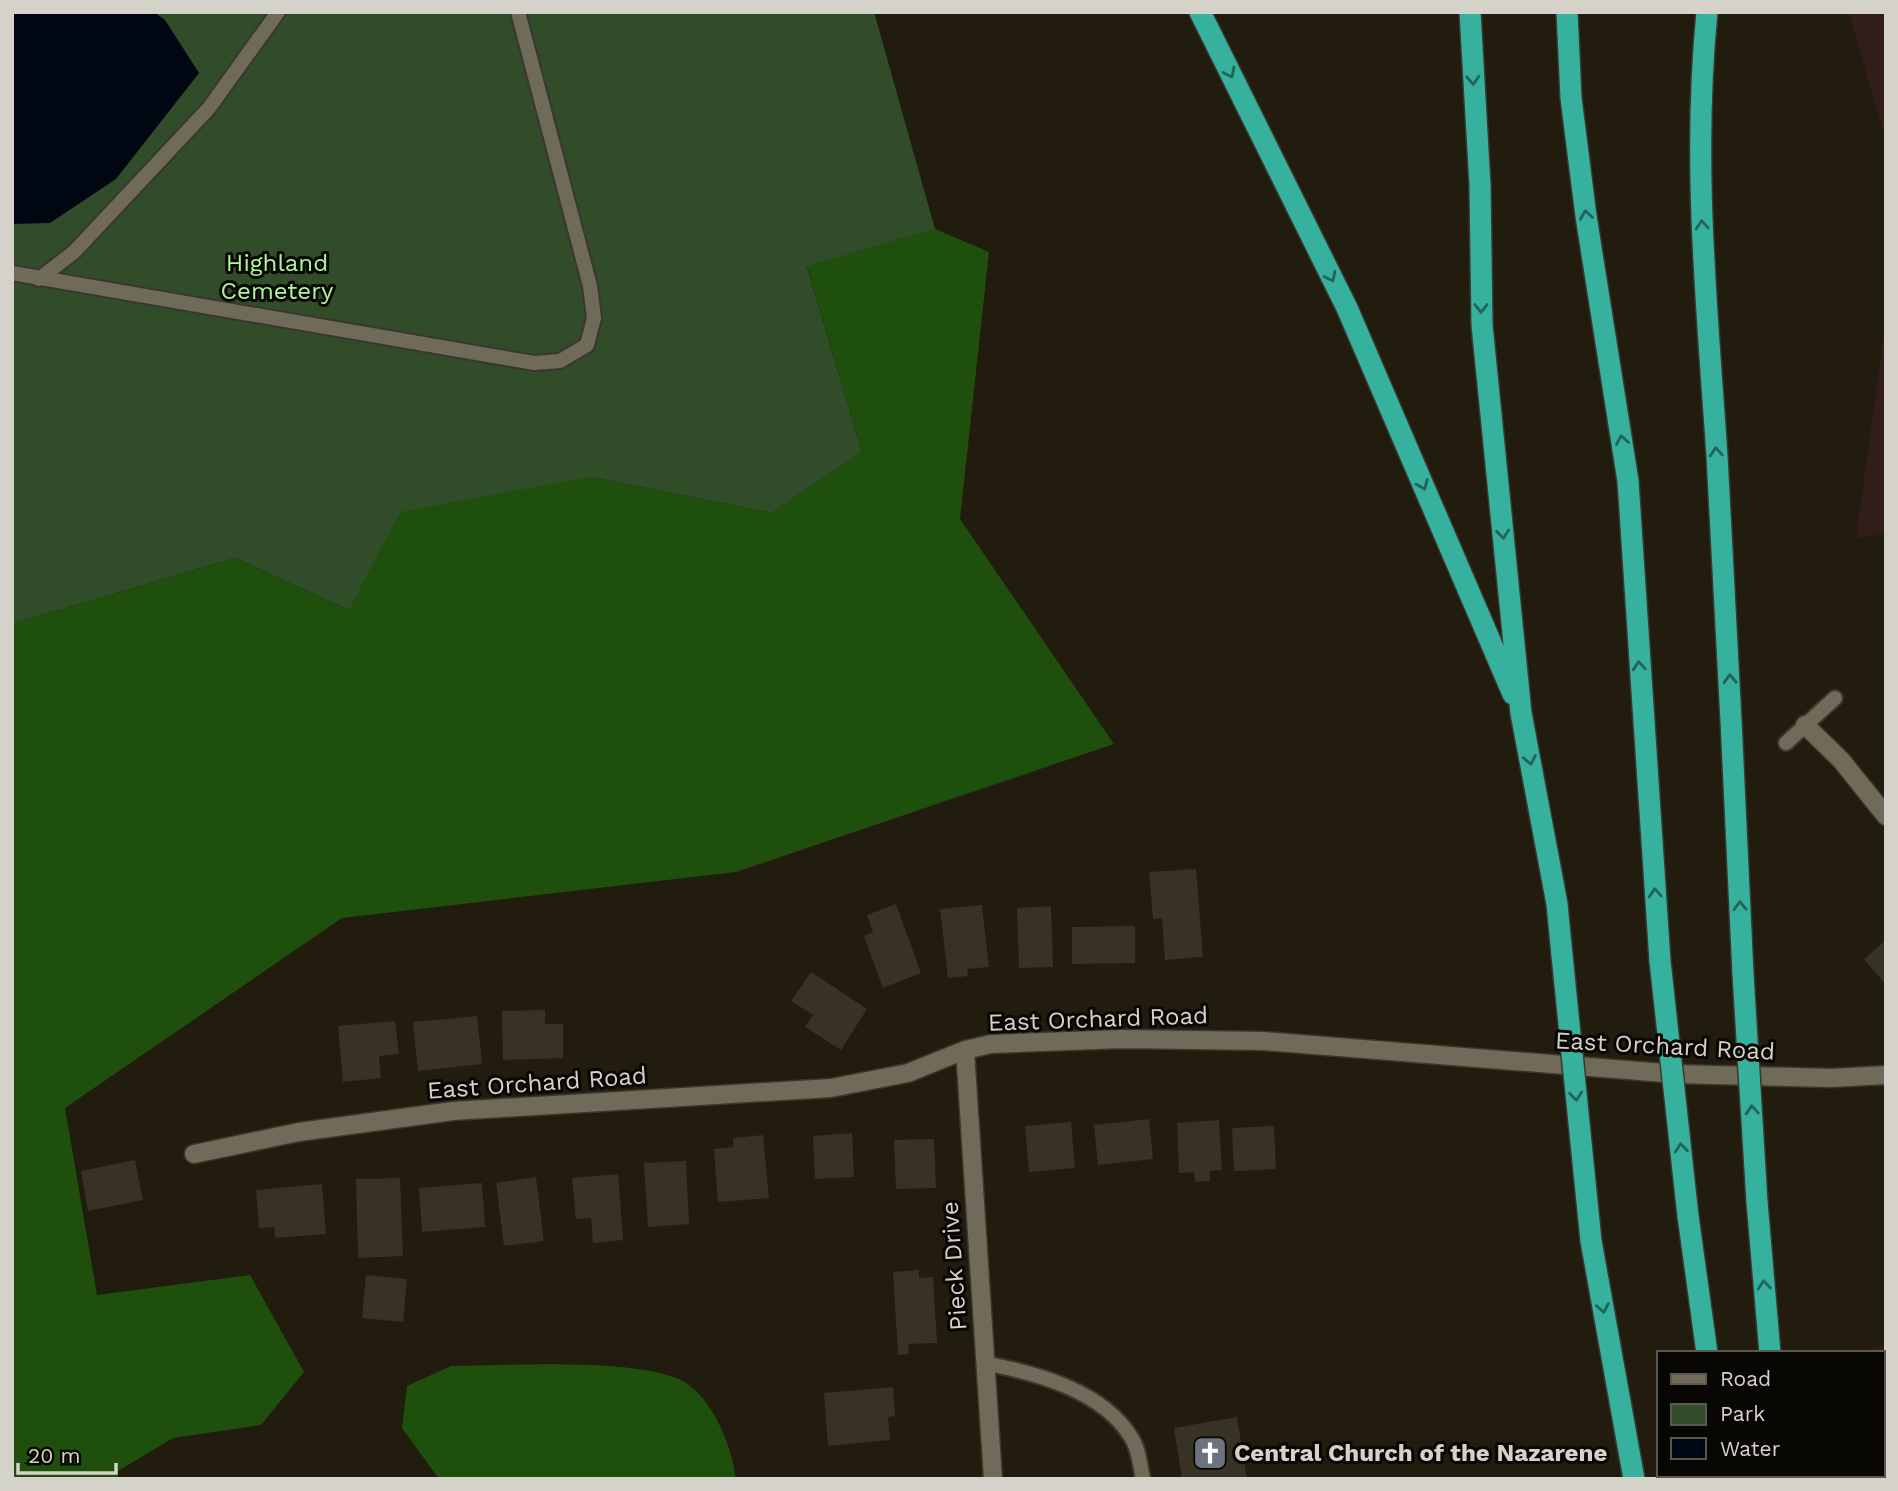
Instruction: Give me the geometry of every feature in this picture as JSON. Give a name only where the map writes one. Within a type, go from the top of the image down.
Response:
[{"type":"highway","points":[[1200,12],[1347,308],[1521,713]]},
{"type":"highway","points":[[1470,12],[1480,185],[1482,325],[1521,713],[1557,904],[1591,1241],[1634,1479]]},
{"type":"highway","points":[[1567,12],[1571,98],[1586,216],[1628,481],[1660,961],[1688,1216],[1707,1351]]},
{"type":"highway","points":[[1707,12],[1700,88],[1699,171],[1729,654],[1743,974],[1757,1202],[1770,1351]]},
{"type":"street","points":[[1805,725],[1842,760],[1886,816]]},
{"type":"street","name":"East Orchard Road","points":[[194,1154],[299,1132],[453,1111],[831,1088],[908,1073],[965,1050],[991,1044],[1122,1039],[1264,1041],[1677,1074],[1831,1079],[1886,1075]]},
{"type":"street","name":"Pieck Drive","points":[[965,1050],[993,1479]]},
{"type":"lane","points":[[39,279],[74,252],[209,108],[278,12]]},
{"type":"lane","points":[[12,273],[534,363],[560,361],[587,345],[594,318],[590,286],[518,12]]},
{"type":"lane","points":[[1786,743],[1835,698]]},
{"type":"lane","points":[[984,1363],[1023,1371],[1057,1383],[1096,1403],[1115,1418],[1132,1438],[1143,1479]]},
{"type":"shaded area","points":[[1849,12],[1886,12],[1886,140],[1860,52]]},
{"type":"shaded area","points":[[1886,319],[1886,534],[1856,538]]},
{"type":"shaded area","points":[[1886,1347],[1886,1479],[1879,1479],[1884,1477],[1884,1351],[1868,1349]]},
{"type":"green space","name":"Highland Cemetery","points":[[12,12],[874,12],[935,229],[807,267],[862,452],[772,513],[590,477],[349,610],[235,558],[12,624]]},
{"type":"green space","points":[[935,229],[989,252],[960,519],[1114,744],[736,872],[342,918],[65,1108],[97,1295],[250,1275],[304,1372],[261,1425],[173,1438],[118,1471],[118,1479],[12,1479],[12,624],[235,558],[349,610],[400,512],[590,477],[772,513],[862,452],[807,266]]},
{"type":"green space","points":[[451,1366],[610,1366],[670,1376],[689,1385],[707,1404],[726,1440],[736,1479],[439,1479],[402,1428],[407,1386]]},
{"type":"water","points":[[12,12],[154,12],[165,20],[199,73],[116,179],[50,223],[12,224]]},
{"type":"building","points":[[1196,869],[1203,957],[1165,960],[1162,918],[1153,919],[1149,872]]},
{"type":"building","points":[[896,904],[921,973],[883,988],[864,936],[873,932],[867,915]]},
{"type":"building","points":[[982,905],[989,967],[967,969],[968,976],[948,978],[940,909]]},
{"type":"building","points":[[1051,906],[1053,967],[1019,968],[1017,908]]},
{"type":"building","points":[[1135,926],[1135,963],[1072,964],[1072,927]]},
{"type":"building","points":[[1886,940],[1886,985],[1864,959]]},
{"type":"building","points":[[811,972],[867,1009],[841,1050],[805,1027],[813,1015],[791,1001]]},
{"type":"building","points":[[545,1010],[545,1024],[563,1024],[563,1058],[503,1060],[502,1011]]},
{"type":"building","points":[[477,1016],[482,1064],[418,1071],[413,1022]]},
{"type":"building","points":[[395,1021],[399,1054],[379,1056],[381,1078],[343,1082],[338,1026]]},
{"type":"building","points":[[1149,1119],[1153,1159],[1098,1165],[1094,1125]]},
{"type":"building","points":[[1219,1120],[1222,1170],[1210,1171],[1210,1181],[1195,1182],[1194,1172],[1179,1173],[1177,1123]]},
{"type":"building","points":[[1071,1122],[1075,1168],[1029,1172],[1025,1126]]},
{"type":"building","points":[[1274,1126],[1276,1169],[1234,1171],[1232,1128]]},
{"type":"building","points":[[852,1133],[854,1177],[815,1179],[813,1136]]},
{"type":"building","points":[[763,1135],[769,1198],[718,1202],[714,1149],[733,1147],[733,1138]]},
{"type":"building","points":[[934,1139],[936,1188],[896,1189],[894,1140]]},
{"type":"building","points":[[135,1160],[143,1200],[88,1211],[81,1171]]},
{"type":"building","points":[[686,1161],[689,1224],[648,1227],[644,1163]]},
{"type":"building","points":[[618,1174],[623,1240],[593,1243],[591,1218],[576,1219],[572,1178]]},
{"type":"building","points":[[536,1177],[544,1241],[504,1246],[496,1183]]},
{"type":"building","points":[[400,1178],[403,1256],[358,1258],[356,1179]]},
{"type":"building","points":[[482,1183],[485,1227],[422,1232],[419,1188]]},
{"type":"building","points":[[322,1184],[326,1234],[275,1238],[274,1227],[259,1228],[256,1190]]},
{"type":"building","points":[[919,1270],[919,1278],[933,1277],[937,1343],[908,1344],[909,1354],[898,1355],[893,1272]]},
{"type":"building","points":[[366,1275],[407,1279],[403,1322],[362,1318]]},
{"type":"building","points":[[893,1387],[895,1416],[888,1417],[890,1440],[828,1446],[824,1393]]},
{"type":"building","name":"Central Church of the Nazarene","points":[[1237,1417],[1247,1479],[1182,1479],[1174,1428]]},
{"type":"place","name":"Central Church of the Nazarene","points":[[1210,1453]]}]
